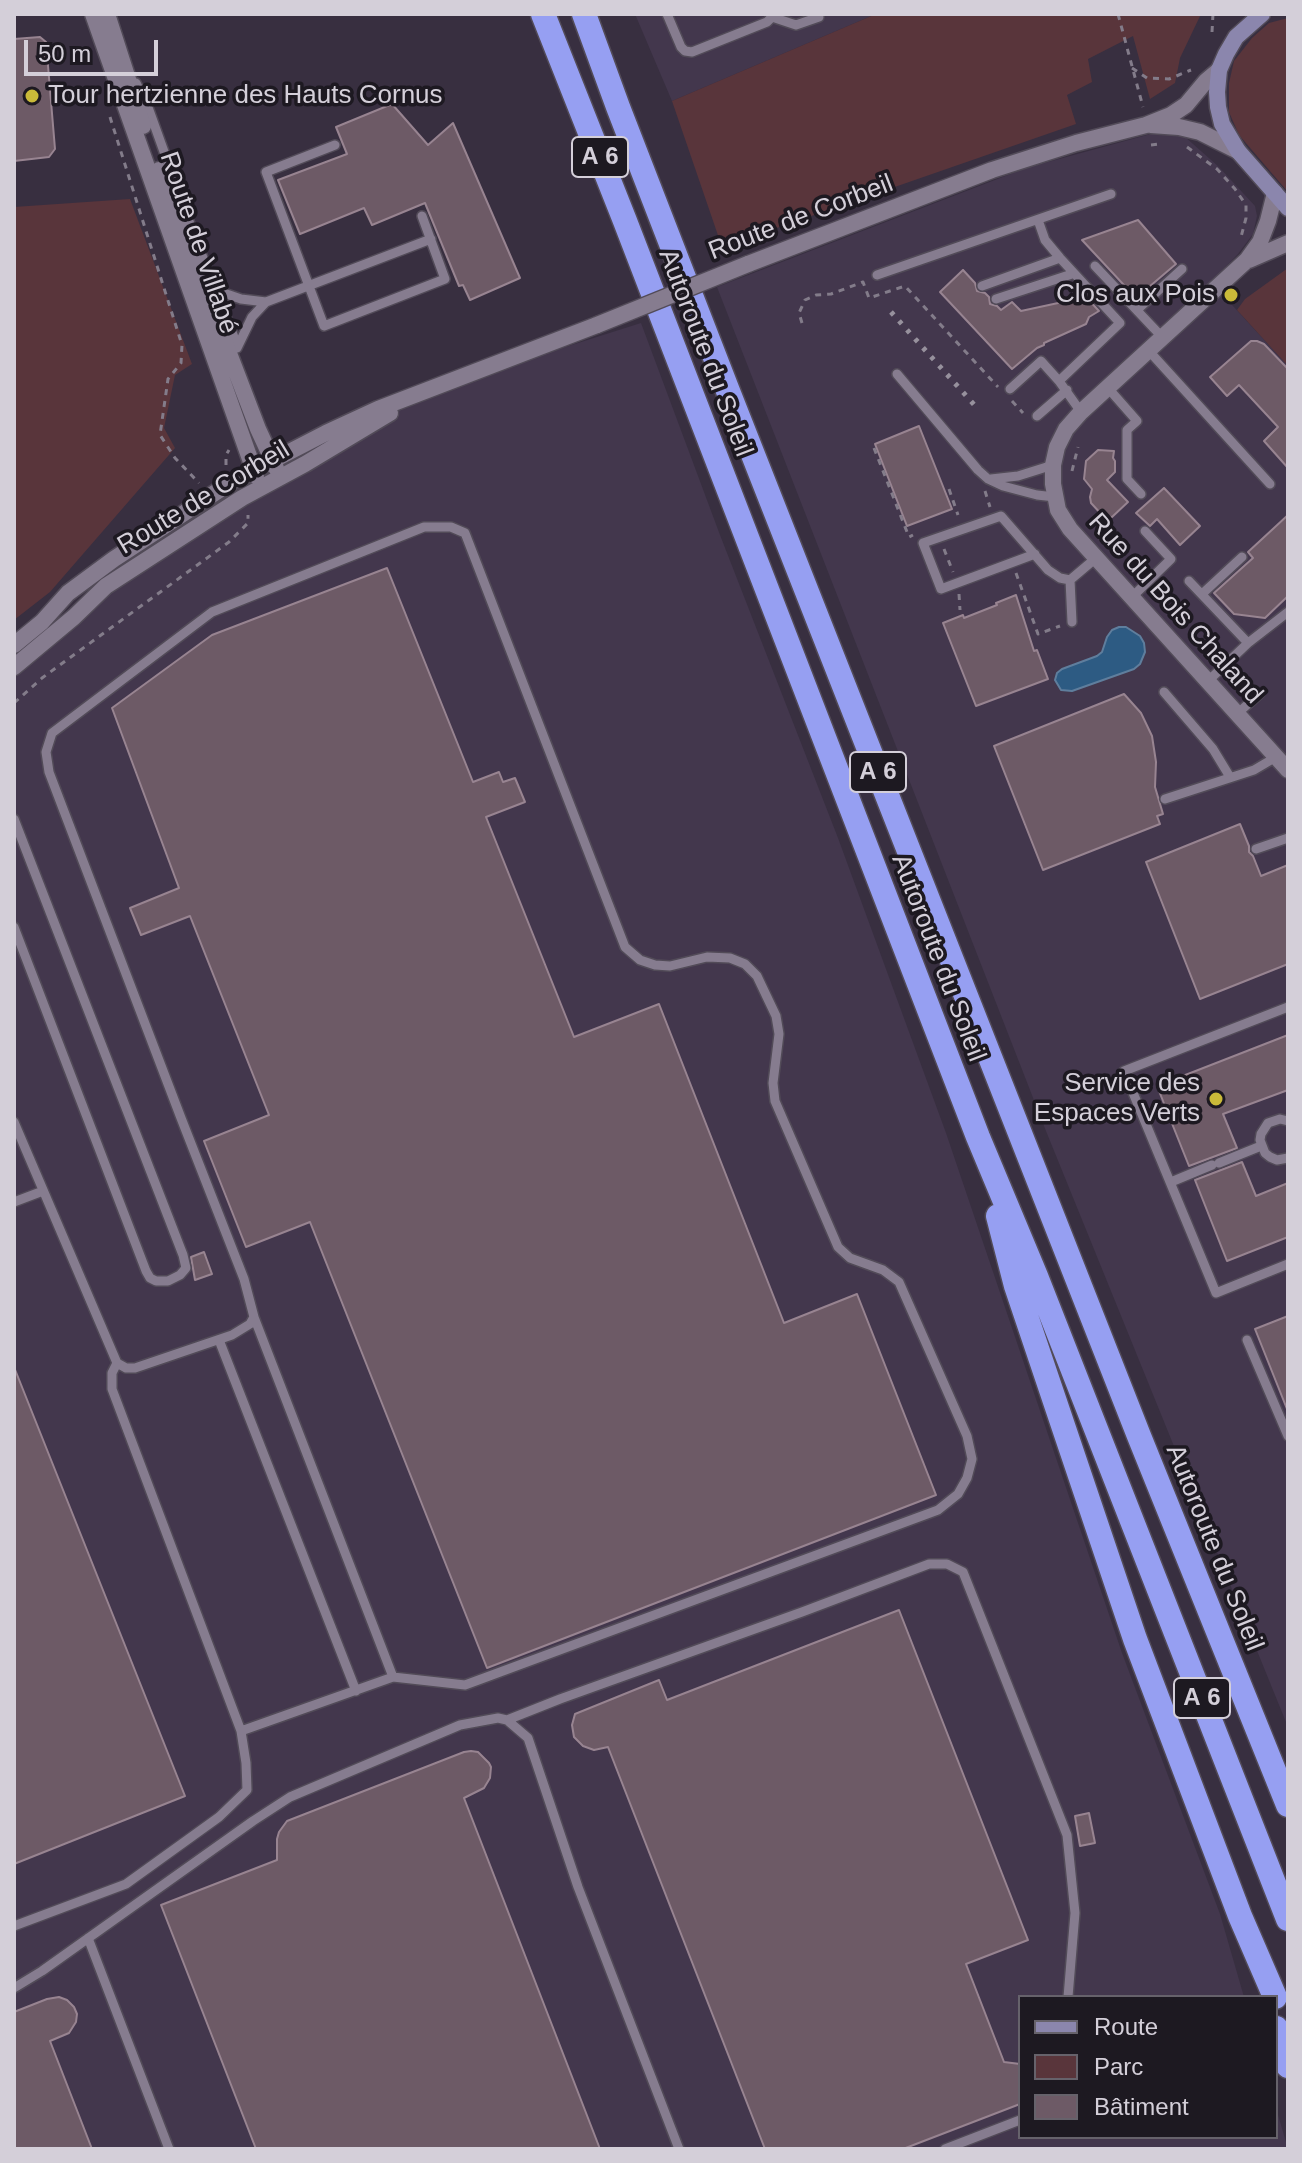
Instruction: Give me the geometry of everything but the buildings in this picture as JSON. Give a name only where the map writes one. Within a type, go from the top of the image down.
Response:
[{"type":"highway","name":"Autoroute du Soleil","points":[[543,14],[978,1137],[1036,1276],[1288,1919]]},
{"type":"highway","name":"Autoroute du Soleil","points":[[584,14],[728,391],[1139,1436],[1288,1805]]},
{"type":"highway","points":[[978,1137],[1016,1286],[1078,1475],[1135,1639],[1240,1916],[1275,1995]]},
{"type":"highway","points":[[1240,1916],[1265,1995]]},
{"type":"highway","points":[[1278,2003],[1288,2026]]},
{"type":"highway","points":[[1278,2034],[1288,2066]]},
{"type":"main road","points":[[1239,14],[1236,37],[1219,70],[1217,92],[1222,124],[1238,151],[1288,208]]},
{"type":"main road","points":[[1236,37],[1262,14]]},
{"type":"street","name":"Route de Villabé","points":[[93,14],[261,488]]},
{"type":"street","name":"Route de Villabé","points":[[107,14],[142,124],[235,371],[281,477]]},
{"type":"street","name":"Route de Corbeil","points":[[14,645],[42,622],[68,593],[233,481],[378,409],[992,170],[1171,115],[1186,105],[1219,70]]},
{"type":"street","name":"Route de Corbeil","points":[[1146,125],[1200,132],[1238,151]]},
{"type":"street","name":"Rue du Bois Chaland","points":[[1275,193],[1260,242],[1247,260],[1081,412],[1066,429],[1053,465],[1058,510],[1070,529],[1288,770]]},
{"type":"street","name":"Rue du Bois Chaland","points":[[1247,260],[1288,243]]},
{"type":"street","name":"Route de Corbeil","points":[[14,667],[106,586],[242,498],[433,388]]},
{"type":"lane","points":[[667,14],[681,47],[692,52],[767,22],[772,16],[796,25],[819,17]]},
{"type":"lane","points":[[113,35],[149,110],[237,345]]},
{"type":"lane","points":[[335,145],[266,172],[324,326],[445,279],[422,216]]},
{"type":"lane","points":[[877,275],[1111,194]]},
{"type":"lane","points":[[1038,220],[1045,240],[1072,274],[1120,323],[1059,381]]},
{"type":"lane","points":[[235,371],[237,345],[252,317],[266,302],[431,239]]},
{"type":"lane","points":[[982,286],[1060,258]]},
{"type":"lane","points":[[1095,266],[1163,338]]},
{"type":"lane","points":[[1137,310],[1182,269]]},
{"type":"lane","points":[[996,299],[1072,274]]},
{"type":"lane","points":[[215,290],[241,299],[266,302]]},
{"type":"lane","points":[[1149,351],[1270,484]]},
{"type":"lane","points":[[1010,389],[1041,361],[1067,390],[1081,412]]},
{"type":"lane","points":[[897,374],[988,479],[1003,486],[1055,497]]},
{"type":"lane","points":[[1108,388],[1137,421],[1127,430],[1127,479],[1141,494]]},
{"type":"lane","points":[[1032,417],[1067,390]]},
{"type":"lane","points":[[988,479],[1018,476],[1053,465]]},
{"type":"lane","points":[[1035,554],[941,589],[923,543],[1001,516],[1035,554],[1048,570],[1070,580]]},
{"type":"lane","points":[[241,1731],[393,1677],[465,1685],[924,1516],[938,1510],[958,1494],[967,1478],[972,1459],[967,1436],[899,1282],[883,1270],[850,1258],[838,1247],[775,1101],[773,1083],[779,1034],[776,1016],[757,976],[745,964],[730,958],[707,957],[670,966],[655,965],[640,960],[625,947],[465,533],[451,527],[424,527],[212,612],[52,733],[46,752],[49,772],[393,1677]]},
{"type":"lane","points":[[1131,598],[1171,559],[1145,531]]},
{"type":"lane","points":[[1202,594],[1242,557]]},
{"type":"lane","points":[[1070,580],[1096,558]]},
{"type":"lane","points":[[1070,580],[1072,622]]},
{"type":"lane","points":[[1189,581],[1248,643]]},
{"type":"lane","points":[[1207,682],[1248,643],[1288,612]]},
{"type":"lane","points":[[1164,692],[1213,749],[1230,777]]},
{"type":"lane","points":[[1237,714],[1260,693]]},
{"type":"lane","points":[[1165,799],[1254,770],[1276,757]]},
{"type":"lane","points":[[14,819],[183,1255],[186,1268],[168,1281],[156,1281],[146,1271],[14,927]]},
{"type":"lane","points":[[1256,849],[1288,838]]},
{"type":"lane","points":[[1288,1007],[1124,1071],[1216,1293],[1288,1264]]},
{"type":"lane","points":[[1288,1121],[1274,1120],[1261,1134],[1261,1146],[1270,1157],[1277,1160],[1288,1158]]},
{"type":"lane","points":[[14,1122],[117,1363],[126,1368],[135,1368],[219,1340],[250,1324],[254,1317]]},
{"type":"lane","points":[[1171,1182],[1261,1146]]},
{"type":"lane","points":[[14,1202],[43,1191]]},
{"type":"lane","points":[[219,1340],[356,1691]]},
{"type":"lane","points":[[1247,1340],[1288,1436]]},
{"type":"lane","points":[[14,1926],[126,1884],[219,1817],[247,1790],[241,1731],[112,1389],[112,1373],[117,1363]]},
{"type":"lane","points":[[507,1720],[929,1564],[947,1564],[963,1572],[1067,1835],[1075,1913],[1068,1995]]},
{"type":"lane","points":[[14,1988],[290,1797],[460,1725],[498,1718],[507,1720],[528,1738],[578,1887],[679,2149]]},
{"type":"lane","points":[[88,1938],[169,2149]]},
{"type":"lane","points":[[945,2149],[968,2144],[1018,2121]]},
{"type":"path","points":[[1118,14],[1144,108]]},
{"type":"path","points":[[1212,32],[1213,14]]},
{"type":"path","points":[[1132,68],[1147,78],[1169,79],[1194,69]]},
{"type":"path","points":[[107,110],[182,345],[181,363],[168,379],[160,435],[175,458],[207,491]]},
{"type":"path","points":[[1151,145],[1168,144]]},
{"type":"path","points":[[1183,145],[1217,169],[1246,205],[1245,228],[1235,247]]},
{"type":"path","points":[[802,323],[799,313],[805,300],[816,295],[831,294],[863,282],[869,298],[905,286],[1032,417]]},
{"type":"path","points":[[1070,480],[1073,459],[1081,439]]},
{"type":"path","points":[[874,448],[909,537],[934,527],[957,583],[960,610]]},
{"type":"path","points":[[949,489],[959,518]]},
{"type":"path","points":[[14,703],[42,678],[229,542],[248,523],[248,510],[242,498]]},
{"type":"shaded area","points":[[635,14],[876,14],[672,101]]},
{"type":"shaded area","points":[[1158,132],[1184,136],[1219,167],[1255,206],[1257,216],[1253,234],[1211,282],[1288,366],[1288,1727],[1046,1131],[717,287],[1026,168]]},
{"type":"shaded area","points":[[641,323],[838,838],[946,1133],[1122,1653],[1220,1914],[1243,1995],[1018,1995],[1018,2139],[1278,2139],[1278,2115],[1288,2149],[14,2149],[14,660],[104,583],[253,480],[433,389]]},
{"type":"green space","points":[[876,14],[1201,14],[1180,58],[1175,83],[1150,99],[1133,36],[1088,59],[1092,82],[1067,95],[1076,124],[722,247],[672,101]]},
{"type":"green space","points":[[1288,18],[1288,192],[1239,135],[1229,112],[1229,83],[1234,61],[1252,38],[1269,23]]},
{"type":"green space","points":[[130,199],[192,364],[175,375],[164,428],[175,448],[50,592],[14,620],[14,207]]},
{"type":"green space","points":[[1288,268],[1288,366],[1237,310],[1245,299]]},
{"type":"water","points":[[1126,627],[1140,636],[1144,643],[1145,652],[1140,664],[1134,669],[1072,691],[1061,690],[1055,680],[1057,673],[1097,656],[1112,630]]},
{"type":"railway","points":[[891,312],[978,409]]},
{"type":"place","name":"Tour hertzienne des Hauts Cornus","points":[[32,96]]},
{"type":"place","name":"Clos aux Pois","points":[[1231,295]]},
{"type":"place","name":"Service des Espaces Verts","points":[[1216,1099]]}]
